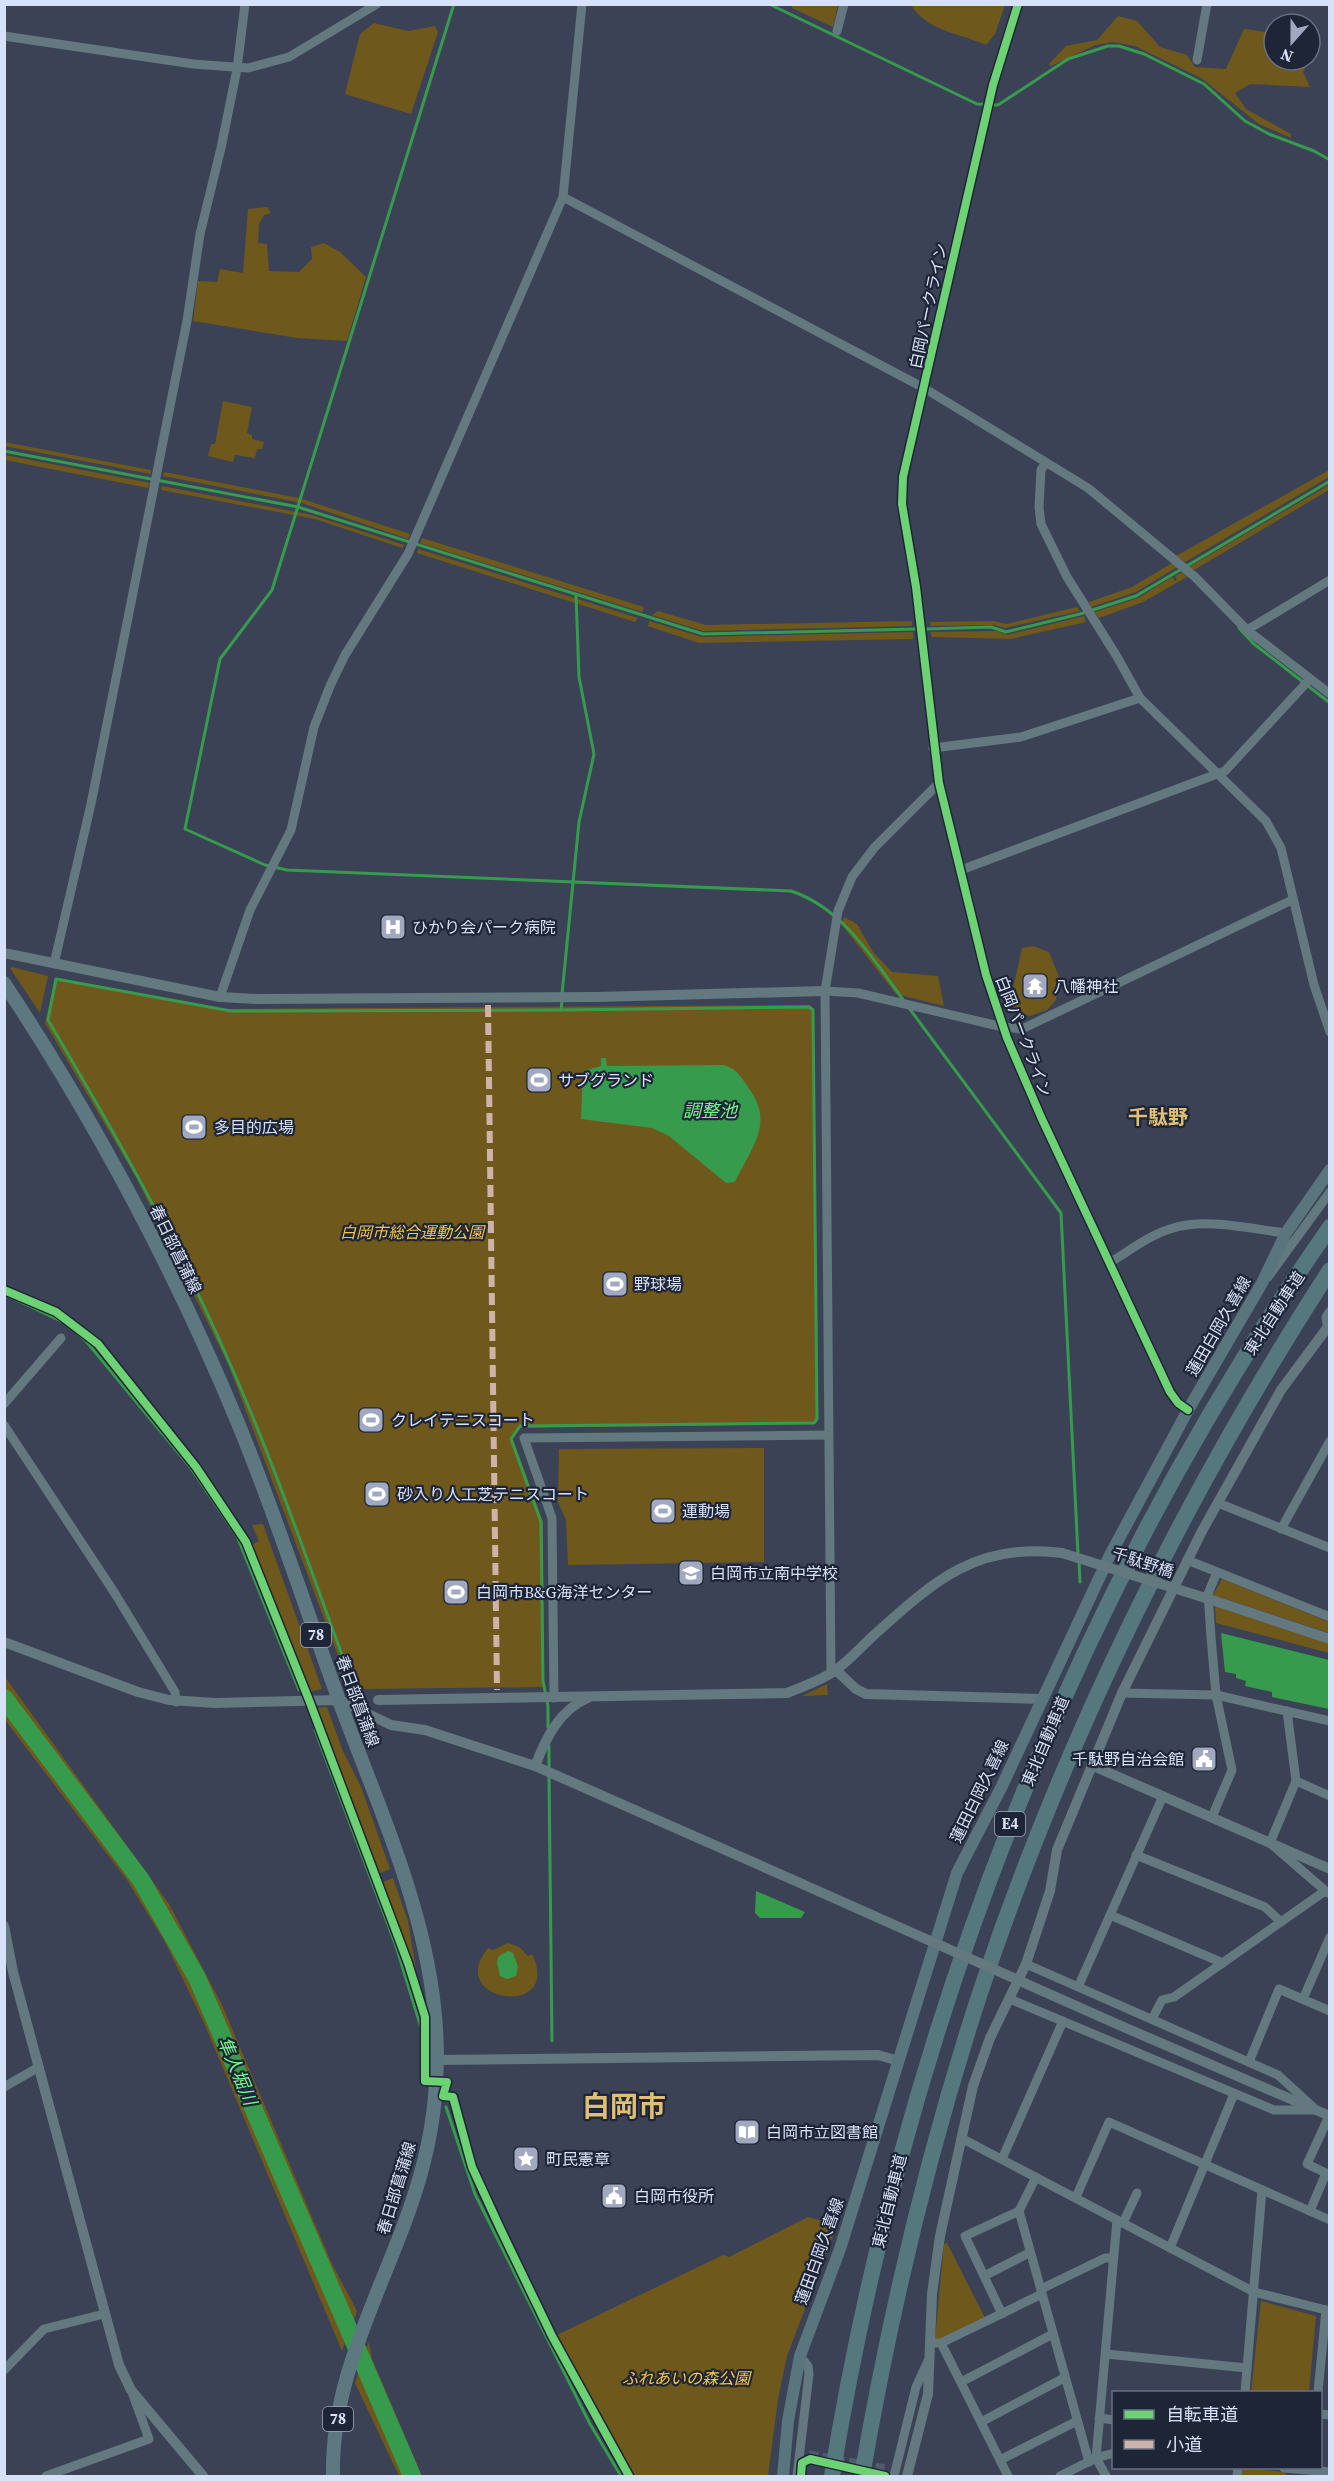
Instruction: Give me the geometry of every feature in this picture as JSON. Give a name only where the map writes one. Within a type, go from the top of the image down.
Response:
[{"type":"highway","name":"東北自動車道","points":[[832,2476],[859,2329],[893,2181],[922,2078],[993,1867],[1047,1732],[1134,1549],[1236,1372],[1329,1227]]},
{"type":"highway","name":"東北自動車道","points":[[862,2476],[892,2313],[932,2153],[980,1992],[1047,1814],[1088,1717],[1168,1551],[1231,1433],[1329,1270]]},
{"type":"main road","name":"春日部菖蒲線","points":[[4,983],[42,1040],[101,1141],[143,1217],[200,1337],[247,1446],[420,1924],[431,1970],[436,2081],[430,2125],[417,2186],[350,2363],[337,2426],[333,2476]]},
{"type":"main road","name":"蓮田白岡久喜線","points":[[783,2476],[788,2421],[800,2356],[840,2249],[957,1873],[1001,1788],[1109,1557],[1188,1410],[1262,1282],[1286,1233],[1329,1170]]},
{"type":"street","points":[[54,964],[91,804],[188,321],[200,234],[237,69],[245,4]]},
{"type":"street","points":[[4,36],[237,69],[289,57],[377,4]]},
{"type":"street","points":[[220,997],[250,910],[291,830],[314,727],[330,686],[345,655],[408,554],[563,197],[582,4]]},
{"type":"street","points":[[837,32],[844,4]]},
{"type":"street","name":"白岡パークライン","points":[[1018,4],[993,85],[903,477],[902,504],[920,618],[933,748],[939,783],[986,975],[1003,1027],[1041,1117],[1170,1392],[1178,1403],[1188,1410]]},
{"type":"street","points":[[1197,60],[1207,4]]},
{"type":"street","points":[[563,197],[924,388],[1045,464],[1088,488],[1192,574],[1248,630],[1329,694]]},
{"type":"street","points":[[1045,464],[1041,470],[1038,507],[1041,524],[1067,577],[1140,698],[1266,821],[1274,833],[1281,848],[1314,985],[1329,1032]]},
{"type":"street","points":[[1248,630],[1329,580]]},
{"type":"street","points":[[961,870],[1218,775],[1225,771],[1309,680]]},
{"type":"street","points":[[933,748],[1021,736],[1140,698]]},
{"type":"street","points":[[939,783],[874,848],[852,877],[838,911],[825,991],[828,1435],[833,1671],[866,1694],[1041,1699]]},
{"type":"street","points":[[4,953],[220,997],[404,999],[825,991],[858,993],[1003,1027],[1022,1029],[1292,900]]},
{"type":"street","points":[[1262,1282],[1281,1262],[1329,1192]]},
{"type":"street","points":[[1109,1263],[1171,1228],[1193,1225],[1286,1233]]},
{"type":"street","points":[[892,2472],[916,2387],[935,2343],[940,2236],[974,2086],[990,2038],[1026,1964],[1050,1891],[1057,1850],[1122,1693],[1187,1560],[1281,1390],[1328,1328],[1326,1317],[1329,1311]]},
{"type":"street","points":[[4,1404],[61,1338]]},
{"type":"street","points":[[4,1425],[114,1592],[175,1692],[176,1702]]},
{"type":"street","points":[[554,1698],[552,1518],[524,1438],[828,1435]]},
{"type":"street","points":[[1281,1528],[1329,1441]]},
{"type":"street","points":[[1218,1503],[1329,1548]]},
{"type":"street","name":"千駄野橋","points":[[378,1700],[777,1695],[833,1671],[916,1598],[961,1568],[996,1554],[1030,1551],[1062,1553],[1329,1639]]},
{"type":"street","points":[[1187,1560],[1329,1617]]},
{"type":"street","points":[[1212,1817],[1232,1770],[1216,1695],[1209,1594],[1217,1572]]},
{"type":"street","points":[[4,1642],[138,1692],[176,1702],[339,1700],[391,1725],[424,1730],[535,1766],[1329,2116],[1307,2164],[1326,2173],[1310,2211]]},
{"type":"street","points":[[1122,1693],[1216,1695],[1329,1721]]},
{"type":"street","points":[[535,1766],[557,1722],[571,1708],[590,1697]]},
{"type":"street","points":[[1270,1843],[1296,1781],[1287,1711]]},
{"type":"street","points":[[1091,1765],[1329,1869]]},
{"type":"street","points":[[1296,1781],[1329,1796]]},
{"type":"street","points":[[1078,1987],[1162,1796]]},
{"type":"street","points":[[1152,2019],[1162,2000],[1174,1997],[1281,1922],[1327,1893],[1270,1843]]},
{"type":"street","points":[[1136,1855],[1265,1907],[1281,1922]]},
{"type":"street","points":[[1110,1915],[1223,1963]]},
{"type":"street","points":[[4,1926],[9,1971],[39,2067],[104,2314],[119,2365],[130,2387],[149,2439],[46,2476]]},
{"type":"street","points":[[1303,1999],[1329,1937]]},
{"type":"street","points":[[1026,1964],[1278,2075],[1317,2110]]},
{"type":"street","points":[[1250,2062],[1279,1989],[1329,2011]]},
{"type":"street","points":[[1010,1999],[1274,2110],[1317,2110]]},
{"type":"street","points":[[1002,2159],[1063,2021]]},
{"type":"street","points":[[436,2060],[878,2055],[899,2061]]},
{"type":"street","points":[[4,2087],[39,2067]]},
{"type":"street","points":[[1170,2248],[1234,2094]]},
{"type":"street","points":[[1076,2197],[1109,2122],[1329,2220]]},
{"type":"street","points":[[961,2138],[1254,2292],[1328,2311],[1318,2391]]},
{"type":"street","points":[[1002,2314],[965,2236],[1018,2211],[1036,2177]]},
{"type":"street","points":[[1245,2391],[1262,2190]]},
{"type":"street","points":[[1092,2460],[1106,2354],[1113,2258],[1120,2222],[1137,2193]]},
{"type":"street","points":[[1018,2211],[1077,2421],[1092,2460],[1106,2476]]},
{"type":"street","points":[[984,2276],[1029,2253]]},
{"type":"street","points":[[935,2343],[1002,2314],[1105,2258],[1113,2258]]},
{"type":"street","points":[[4,2370],[44,2329],[104,2314]]},
{"type":"street","points":[[961,2382],[1053,2334]]},
{"type":"street","points":[[935,2343],[961,2382],[1008,2476]]},
{"type":"street","points":[[1106,2354],[1247,2368]]},
{"type":"street","points":[[797,2476],[809,2373],[808,2366],[800,2356]]},
{"type":"street","points":[[907,2476],[928,2394],[929,2360]]},
{"type":"street","points":[[981,2422],[1064,2378]]},
{"type":"street","points":[[130,2387],[163,2431],[203,2476]]},
{"type":"street","points":[[1099,2418],[1112,2420]]},
{"type":"street","points":[[1000,2460],[1077,2421]]},
{"type":"street","points":[[1060,2476],[1092,2460],[1112,2453]]},
{"type":"street","points":[[799,2454],[809,2455]]},
{"type":"street","points":[[1295,2469],[1329,2472]]},
{"type":"green space","points":[[792,5],[838,5],[833,27],[792,8]]},
{"type":"green space","points":[[911,5],[1005,5],[995,34],[986,45],[935,26],[918,14]]},
{"type":"green space","points":[[1118,16],[1137,21],[1160,47],[1187,55],[1195,67],[1226,69],[1244,29],[1262,31],[1262,72],[1303,72],[1310,87],[1250,84],[1235,93],[1246,109],[1291,134],[1291,138],[1259,124],[1201,78],[1135,46],[1113,42],[1095,45],[1051,66],[1049,64],[1066,46],[1097,40]]},
{"type":"green space","points":[[374,23],[408,31],[435,26],[438,32],[411,114],[345,94],[360,34]]},
{"type":"green space","points":[[267,207],[271,213],[264,215],[259,224],[258,243],[267,244],[269,271],[299,272],[312,259],[311,247],[324,243],[340,252],[366,277],[347,341],[297,338],[193,321],[198,281],[217,282],[220,269],[243,273],[248,209]]},
{"type":"green space","points":[[223,401],[252,407],[247,433],[252,435],[252,439],[264,442],[262,449],[257,449],[255,458],[235,455],[233,462],[208,456],[211,444],[215,444]]},
{"type":"green space","points":[[4,442],[151,470],[151,474],[5,446]]},
{"type":"green space","points":[[5,455],[150,483],[148,488],[5,460]]},
{"type":"green space","points":[[1329,470],[1329,477],[1185,562],[1176,556]]},
{"type":"green space","points":[[164,472],[299,498],[410,534],[408,539],[302,503],[163,476]]},
{"type":"green space","points":[[1329,485],[1329,490],[1194,570],[1189,567]]},
{"type":"green space","points":[[162,486],[312,515],[404,545],[402,548],[315,519],[161,490]]},
{"type":"green space","points":[[422,538],[644,607],[642,612],[420,543]]},
{"type":"green space","points":[[418,549],[638,618],[635,622],[417,553]]},
{"type":"green space","points":[[1172,563],[1177,567],[1136,592],[1091,607],[1089,602],[1132,587]]},
{"type":"green space","points":[[1182,572],[1187,577],[1143,602],[1099,618],[1095,612],[1138,598],[1172,577],[1175,581],[1177,580],[1175,576]]},
{"type":"green space","points":[[1077,607],[1080,611],[1005,628],[994,625],[931,626],[930,622],[993,621],[1007,624]]},
{"type":"green space","points":[[658,611],[706,625],[912,621],[912,626],[703,631],[652,615]]},
{"type":"green space","points":[[1084,616],[1086,622],[1011,639],[932,637],[930,632],[996,631],[1007,635]]},
{"type":"green space","points":[[649,621],[702,637],[913,632],[913,639],[699,643],[648,626]]},
{"type":"green space","points":[[844,917],[857,924],[873,952],[892,972],[938,976],[944,1006],[896,994],[842,925]]},
{"type":"green space","points":[[1033,946],[1049,952],[1059,977],[1056,1000],[1047,1010],[1030,1016],[1016,1012],[1010,1002],[1022,948]]},
{"type":"green space","points":[[10,968],[48,976],[40,1013]]},
{"type":"green space","name":"白岡市総合運動公園","points":[[55,978],[221,1009],[810,1005],[814,1009],[818,1420],[814,1424],[520,1428],[513,1439],[543,1522],[544,1683],[542,1687],[364,1689],[346,1677],[229,1366],[136,1177],[45,1023]]},
{"type":"green space","name":"運動場","points":[[764,1448],[764,1562],[568,1565],[566,1520],[558,1502],[559,1449]]},
{"type":"green space","points":[[263,1524],[322,1689],[309,1692],[306,1686],[251,1545],[259,1541],[252,1525]]},
{"type":"green space","points":[[1222,1579],[1329,1622],[1329,1633],[1213,1595]]},
{"type":"green space","points":[[1215,1605],[1329,1643],[1329,1653],[1216,1623]]},
{"type":"green space","points":[[5,1677],[169,1904],[222,2005],[332,2264],[357,2311],[354,2319],[202,1976],[160,1899],[5,1691]]},
{"type":"green space","points":[[827,1684],[828,1695],[802,1696]]},
{"type":"green space","points":[[327,1707],[342,1749],[361,1787],[390,1869],[378,1874],[315,1708]]},
{"type":"green space","points":[[4,1709],[101,1835],[154,1913],[205,2013],[345,2343],[342,2351],[204,2023],[165,1942],[127,1880],[5,1720]]},
{"type":"green space","points":[[393,1878],[408,1921],[420,1994],[381,1883]]},
{"type":"green space","points":[[508,1943],[519,1947],[528,1956],[532,1954],[537,1975],[532,1988],[520,1995],[505,1996],[491,1991],[480,1981],[478,1967],[488,1948],[493,1950]]},
{"type":"green space","name":"ふれあいの森公園","points":[[808,2217],[833,2224],[835,2230],[787,2356],[778,2399],[768,2476],[634,2476],[623,2461],[557,2335],[723,2255],[729,2257]]},
{"type":"green space","points":[[947,2243],[985,2318],[939,2341],[935,2339],[944,2244]]},
{"type":"green space","points":[[1261,2301],[1316,2316],[1309,2391],[1251,2391]]},
{"type":"green space","points":[[369,2342],[372,2359],[422,2476],[417,2476],[365,2352]]},
{"type":"green space","points":[[359,2370],[405,2476],[399,2476],[355,2383]]},
{"type":"green space","points":[[1240,2470],[1285,2472],[1287,2476],[1239,2476]]},
{"type":"water","name":"調整池","points":[[601,1058],[606,1058],[607,1066],[724,1065],[735,1071],[756,1100],[760,1112],[760,1123],[754,1146],[735,1182],[726,1183],[669,1136],[652,1128],[581,1119],[583,1071],[601,1066]]},
{"type":"water","points":[[1221,1633],[1329,1660],[1329,1709],[1272,1697],[1272,1692],[1245,1686],[1246,1681],[1236,1678],[1236,1674],[1225,1672]]},
{"type":"water","points":[[756,1891],[805,1912],[801,1918],[760,1918],[755,1913]]},
{"type":"water","points":[[508,1951],[513,1953],[518,1967],[516,1976],[507,1979],[500,1976],[497,1962],[499,1956]]},
{"type":"waterway","points":[[454,4],[272,590],[220,659],[185,829],[265,865],[287,870],[791,891],[810,899],[841,922],[868,952],[904,1001]]},
{"type":"waterway","points":[[769,4],[977,104],[998,105],[1068,59],[1108,46],[1119,46],[1144,54],[1204,84],[1245,121],[1269,134],[1314,151],[1330,160]]},
{"type":"waterway","points":[[4,451],[298,507],[703,634],[918,629]]},
{"type":"waterway","points":[[925,629],[991,627],[1006,632],[1080,614],[1136,596],[1330,481]]},
{"type":"waterway","points":[[562,994],[579,822],[594,754],[579,677],[576,595]]},
{"type":"waterway","points":[[1239,628],[1254,644],[1330,703]]},
{"type":"waterway","points":[[348,1671],[260,1434],[207,1313],[143,1186],[48,1020],[56,979],[231,1011],[561,1010]]},
{"type":"waterway","points":[[548,1727],[548,1706],[543,1681],[541,1522],[511,1439],[520,1426],[814,1423],[817,1419],[813,1010],[809,1007],[561,1010],[562,1001]]},
{"type":"waterway","points":[[909,1008],[1061,1213],[1078,1554]]},
{"type":"waterway","points":[[4,1294],[67,1324],[86,1341],[190,1467],[237,1536],[299,1690]]},
{"type":"waterway","points":[[1079,1561],[1080,1582]]},
{"type":"waterway","name":"隼人堀川","points":[[4,1698],[141,1880],[197,1978],[412,2476]]},
{"type":"waterway","points":[[315,1730],[396,1946],[423,2034]]},
{"type":"waterway","points":[[549,1746],[549,1769]]},
{"type":"waterway","points":[[549,1776],[552,2041]]},
{"type":"waterway","points":[[446,2107],[475,2194],[590,2424],[621,2476]]},
{"type":"tunnel","points":[[809,2455],[886,2469]]},
{"type":"marked path","points":[[488,1005],[497,1690]]},
{"type":"cycle path","points":[[1018,4],[993,85],[903,477],[902,504],[916,587],[939,783],[986,975],[1007,1038],[1041,1117],[1170,1392],[1178,1403],[1188,1410]]},
{"type":"cycle path","points":[[4,1290],[56,1312],[98,1344],[196,1467],[246,1542],[309,1700],[408,1963],[425,2017],[425,2081],[447,2082],[443,2096],[453,2097],[472,2167],[500,2228],[552,2336],[629,2476]]},
{"type":"cycle path","points":[[801,2476],[802,2463],[810,2459],[885,2476]]},
{"type":"place","name":"ひかり会パーク病院","points":[[393,927]]},
{"type":"place","name":"八幡神社","points":[[1035,986]]},
{"type":"place","name":"サブグランド","points":[[539,1080]]},
{"type":"place","name":"多目的広場","points":[[194,1127]]},
{"type":"place","name":"野球場","points":[[615,1284]]},
{"type":"place","name":"クレイテニスコート","points":[[371,1420]]},
{"type":"place","name":"砂入り人工芝テニスコート","points":[[377,1494]]},
{"type":"place","name":"運動場","points":[[663,1511]]},
{"type":"place","name":"白岡市立南中学校","points":[[691,1573]]},
{"type":"place","name":"白岡市B&G海洋センター","points":[[456,1592]]},
{"type":"place","name":"千駄野自治会館","points":[[1204,1759]]},
{"type":"place","name":"白岡市立図書館","points":[[747,2132]]},
{"type":"place","name":"町民憲章","points":[[526,2159]]},
{"type":"place","name":"白岡市役所","points":[[614,2196]]},
{"type":"district","name":"千駄野","points":[[1158,1117]]},
{"type":"district","name":"白岡市","points":[[624,2106]]}]
